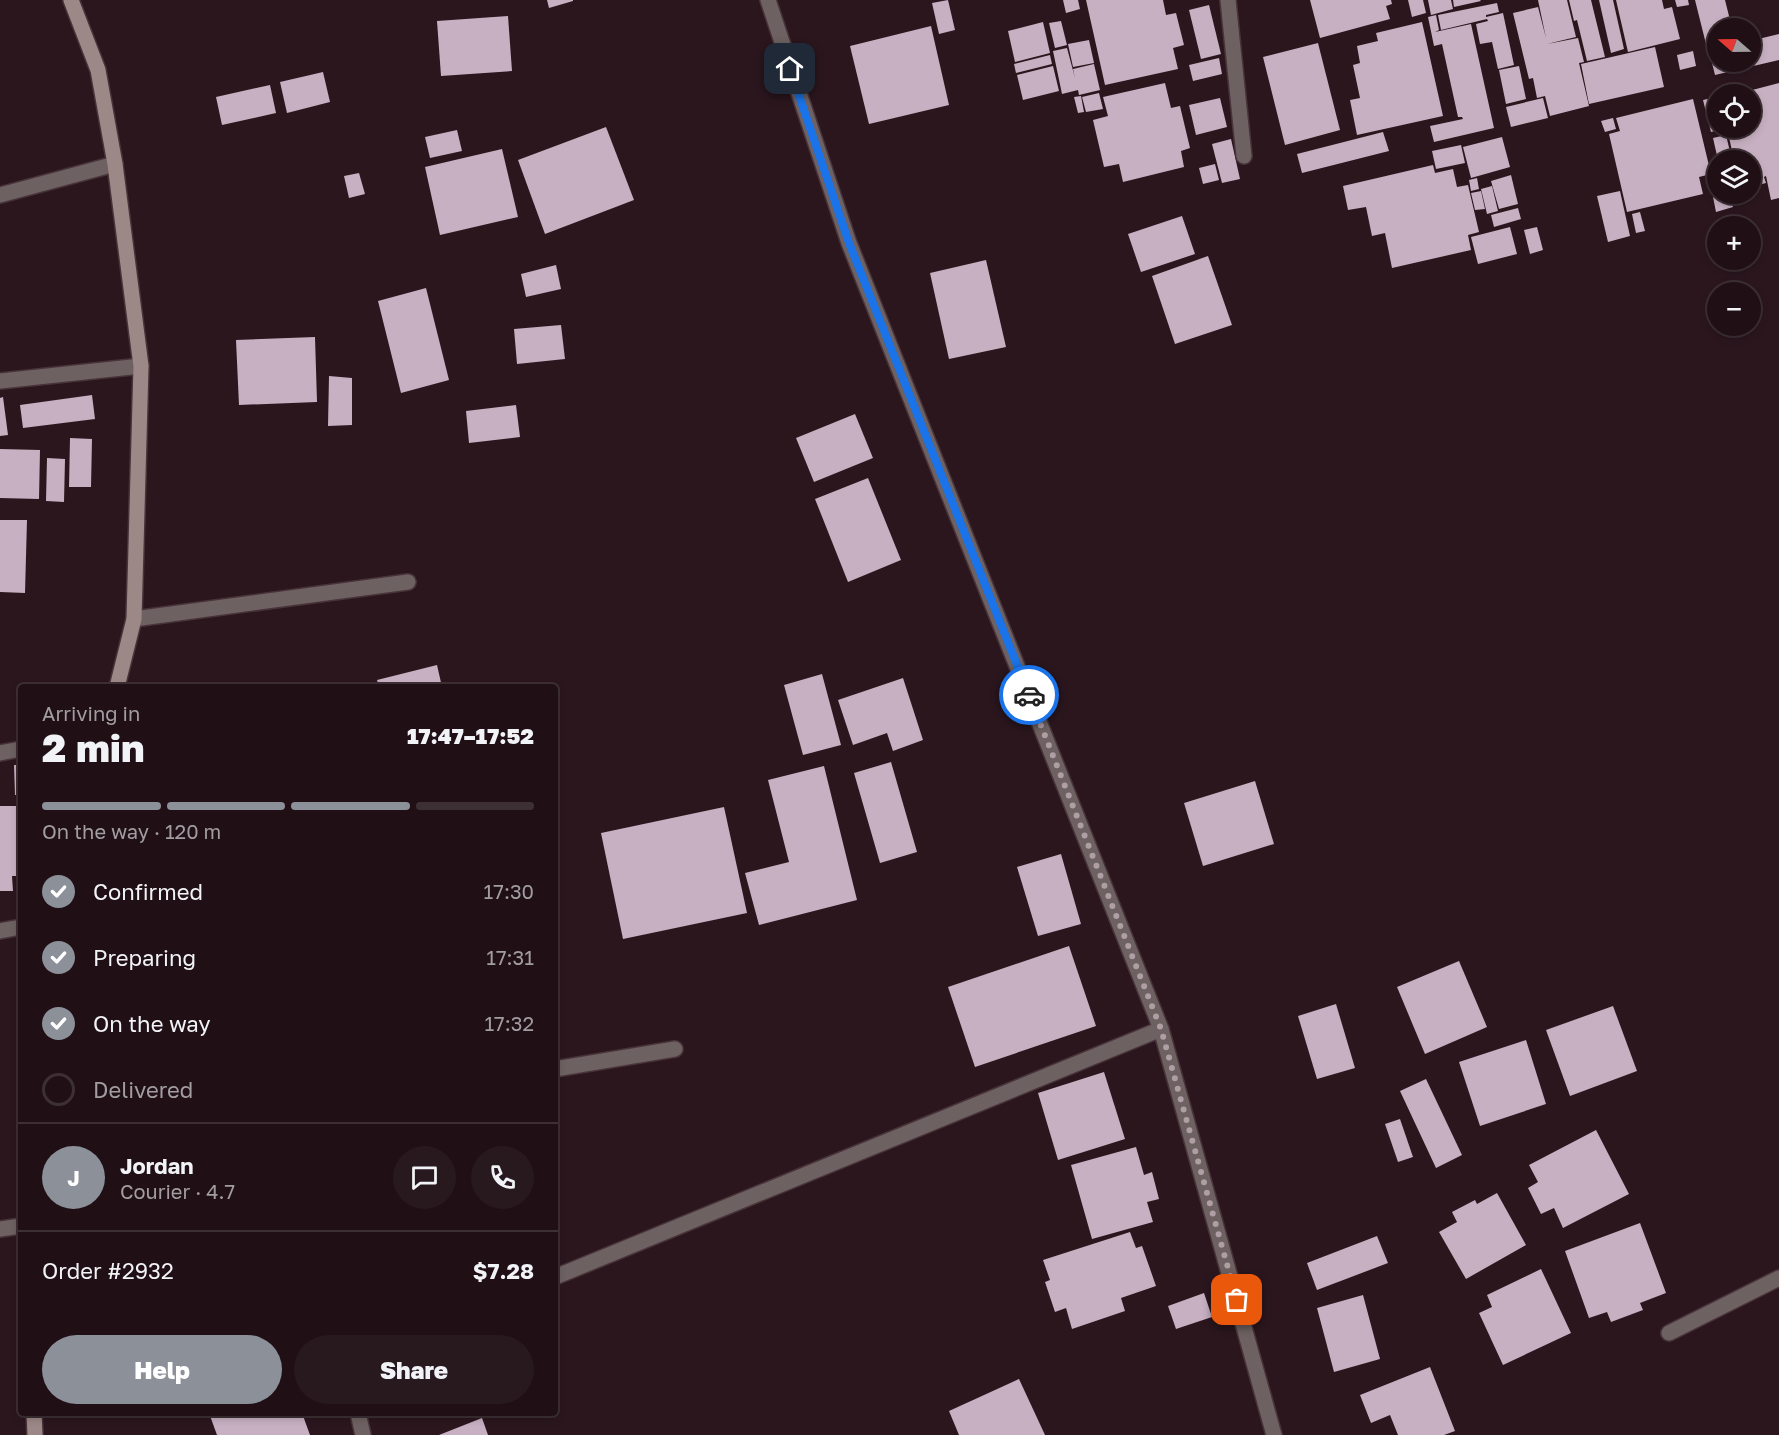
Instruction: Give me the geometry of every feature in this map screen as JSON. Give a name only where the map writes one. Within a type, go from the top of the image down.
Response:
[{"type":"street","points":[[71,0],[98,70],[115,164],[141,366],[134,619],[118,684]]},
{"type":"street","points":[[768,0],[849,243],[1161,1029],[1274,1435]]},
{"type":"street","points":[[1228,0],[1244,156]]},
{"type":"street","points":[[0,195],[115,164]]},
{"type":"street","points":[[0,381],[141,366]]},
{"type":"street","points":[[134,619],[408,582]]},
{"type":"street","points":[[0,753],[18,750]]},
{"type":"street","points":[[0,931],[18,928]]},
{"type":"street","points":[[558,1276],[1161,1029]]},
{"type":"street","points":[[558,1068],[675,1049]]},
{"type":"street","points":[[0,1229],[18,1226]]},
{"type":"street","points":[[1669,1333],[1779,1278]]},
{"type":"street","points":[[34,1416],[35,1435]]},
{"type":"street","points":[[359,1416],[363,1435]]},
{"type":"building","points":[[547,0],[573,0],[573,1],[549,8]]},
{"type":"building","points":[[948,0],[955,30],[939,34],[932,3]]},
{"type":"building","points":[[1063,0],[1078,0],[1080,9],[1066,13]]},
{"type":"building","points":[[1086,0],[1163,0],[1166,15],[1176,13],[1184,45],[1173,48],[1178,69],[1105,85]]},
{"type":"building","points":[[1310,0],[1391,0],[1392,4],[1386,6],[1390,19],[1320,38]]},
{"type":"building","points":[[1408,0],[1423,0],[1426,13],[1412,17]]},
{"type":"building","points":[[1428,0],[1451,0],[1453,9],[1431,15]]},
{"type":"building","points":[[1453,0],[1480,0],[1481,1],[1454,7]]},
{"type":"building","points":[[1538,0],[1567,0],[1576,37],[1547,44],[1578,38],[1584,62],[1579,63],[1589,106],[1550,116],[1545,96],[1537,98],[1533,78],[1529,79],[1513,13],[1538,7],[1546,38]]},
{"type":"building","points":[[1569,0],[1591,0],[1605,57],[1587,61],[1577,20],[1574,21]]},
{"type":"building","points":[[1599,0],[1613,0],[1624,49],[1611,53]]},
{"type":"building","points":[[1616,0],[1662,0],[1664,9],[1672,7],[1680,39],[1628,52]]},
{"type":"building","points":[[1675,0],[1688,0],[1689,5],[1677,7]]},
{"type":"building","points":[[1695,0],[1725,0],[1730,18],[1707,18],[1706,44]]},
{"type":"building","points":[[1497,3],[1499,12],[1486,15],[1486,17],[1503,13],[1514,65],[1498,69],[1492,42],[1480,44],[1476,24],[1488,21],[1487,19],[1441,30],[1438,15]]},
{"type":"building","points":[[1209,5],[1221,54],[1201,59],[1189,10]]},
{"type":"building","points":[[1436,15],[1439,30],[1435,32],[1471,24],[1494,128],[1434,142],[1430,126],[1463,119],[1458,117],[1442,44],[1434,46],[1428,17]]},
{"type":"building","points":[[508,16],[512,71],[441,76],[437,21]]},
{"type":"building","points":[[1061,21],[1067,45],[1055,48],[1049,23]]},
{"type":"building","points":[[1043,22],[1050,53],[1015,62],[1008,31]]},
{"type":"building","points":[[1422,22],[1443,116],[1357,135],[1350,100],[1360,98],[1353,65],[1360,63],[1357,46],[1378,41],[1376,33]]},
{"type":"building","points":[[931,26],[949,105],[869,124],[850,46]]},
{"type":"building","points":[[1779,34],[1779,60],[1761,64],[1761,38]]},
{"type":"building","points":[[1089,40],[1094,63],[1073,67],[1068,44]]},
{"type":"building","points":[[1318,43],[1340,130],[1285,145],[1263,57]]},
{"type":"building","points":[[1655,47],[1664,87],[1589,104],[1581,64]]},
{"type":"building","points":[[1067,48],[1075,78],[1073,69],[1094,64],[1100,90],[1079,95],[1078,90],[1062,94],[1053,51]]},
{"type":"building","points":[[1693,51],[1696,66],[1680,70],[1677,55]]},
{"type":"building","points":[[1050,55],[1052,64],[1016,73],[1014,64]]},
{"type":"building","points":[[1219,58],[1222,74],[1193,81],[1189,65]]},
{"type":"building","points":[[1053,66],[1059,91],[1023,100],[1017,75]]},
{"type":"building","points":[[1519,66],[1526,99],[1506,104],[1499,70]]},
{"type":"building","points":[[323,72],[330,102],[287,113],[280,82]]},
{"type":"building","points":[[1165,83],[1171,108],[1180,106],[1190,148],[1181,151],[1184,167],[1123,182],[1119,164],[1104,167],[1093,120],[1108,116],[1103,97]]},
{"type":"building","points":[[1779,83],[1779,198],[1771,200],[1766,176],[1764,177],[1766,183],[1761,184],[1761,150],[1732,150],[1729,138],[1761,138],[1761,88]]},
{"type":"building","points":[[270,85],[276,113],[222,125],[216,97]]},
{"type":"building","points":[[1099,93],[1103,109],[1086,112],[1082,97]]},
{"type":"building","points":[[1081,96],[1084,112],[1078,113],[1074,97]]},
{"type":"building","points":[[1220,98],[1227,127],[1196,135],[1189,105]]},
{"type":"building","points":[[1543,98],[1548,118],[1511,127],[1506,107]]},
{"type":"building","points":[[1693,99],[1707,157],[1707,175],[1699,177],[1703,194],[1627,212],[1609,134],[1620,131],[1616,118]]},
{"type":"building","points":[[1707,99],[1707,116],[1703,100]]},
{"type":"building","points":[[1613,118],[1616,129],[1605,132],[1601,121]]},
{"type":"building","points":[[606,127],[634,200],[545,234],[518,160]]},
{"type":"building","points":[[457,130],[462,151],[430,158],[425,137]]},
{"type":"building","points":[[1383,132],[1389,151],[1302,173],[1297,154]]},
{"type":"building","points":[[1502,137],[1510,167],[1471,178],[1463,147]]},
{"type":"building","points":[[1713,138],[1727,138],[1730,150],[1716,150]]},
{"type":"building","points":[[1231,139],[1240,179],[1222,183],[1212,144]]},
{"type":"building","points":[[1461,145],[1465,163],[1436,169],[1432,151]]},
{"type":"building","points":[[502,149],[518,217],[440,235],[425,167]]},
{"type":"building","points":[[1215,164],[1219,180],[1203,184],[1199,168]]},
{"type":"building","points":[[1433,165],[1435,173],[1453,169],[1457,187],[1468,185],[1479,232],[1468,235],[1471,250],[1392,268],[1385,233],[1372,236],[1366,207],[1348,210],[1343,186]]},
{"type":"building","points":[[359,173],[365,194],[349,198],[344,176]]},
{"type":"building","points":[[1511,175],[1518,204],[1499,209],[1491,181]]},
{"type":"building","points":[[1477,178],[1479,189],[1471,191],[1469,180]]},
{"type":"building","points":[[1492,186],[1498,211],[1487,214],[1481,189]]},
{"type":"building","points":[[1481,191],[1485,209],[1475,210],[1471,193]]},
{"type":"building","points":[[1620,191],[1630,236],[1608,242],[1597,196]]},
{"type":"building","points":[[1714,204],[1732,204],[1733,207],[1716,212]]},
{"type":"building","points":[[1518,208],[1521,219],[1494,227],[1491,215]]},
{"type":"building","points":[[1640,212],[1645,231],[1636,233],[1632,214]]},
{"type":"building","points":[[1182,216],[1195,254],[1141,272],[1128,234]]},
{"type":"building","points":[[1510,227],[1517,254],[1478,264],[1471,237]]},
{"type":"building","points":[[1537,227],[1543,250],[1530,254],[1524,230]]},
{"type":"building","points":[[1208,256],[1232,325],[1175,344],[1152,276]]},
{"type":"building","points":[[986,260],[1006,347],[949,359],[930,273]]},
{"type":"building","points":[[556,265],[561,289],[526,297],[521,274]]},
{"type":"building","points":[[426,288],[449,380],[401,393],[378,301]]},
{"type":"building","points":[[561,325],[565,359],[517,364],[514,329]]},
{"type":"building","points":[[315,337],[317,402],[239,405],[236,340]]},
{"type":"building","points":[[329,376],[352,378],[352,425],[328,426]]},
{"type":"building","points":[[92,395],[95,419],[23,428],[20,405]]},
{"type":"building","points":[[3,397],[8,435],[0,436],[0,398]]},
{"type":"building","points":[[516,405],[520,437],[469,443],[466,411]]},
{"type":"building","points":[[855,414],[873,458],[814,482],[796,438]]},
{"type":"building","points":[[70,438],[92,439],[91,487],[69,487]]},
{"type":"building","points":[[0,449],[40,450],[39,499],[0,498]]},
{"type":"building","points":[[47,458],[65,459],[64,502],[46,501]]},
{"type":"building","points":[[868,478],[901,560],[848,582],[815,499]]},
{"type":"building","points":[[0,520],[27,520],[25,593],[0,592]]},
{"type":"building","points":[[437,665],[441,684],[378,684],[377,680]]},
{"type":"building","points":[[822,674],[841,745],[803,755],[784,685]]},
{"type":"building","points":[[903,678],[923,740],[893,751],[887,733],[853,745],[838,700]]},
{"type":"building","points":[[891,762],[917,852],[880,863],[854,773]]},
{"type":"building","points":[[14,765],[18,765],[18,795],[15,795]]},
{"type":"building","points":[[824,766],[857,900],[759,925],[745,873],[789,862],[768,780]]},
{"type":"building","points":[[1255,781],[1274,844],[1203,866],[1184,803]]},
{"type":"building","points":[[0,806],[18,806],[18,876],[12,876],[13,891],[0,891]]},
{"type":"building","points":[[724,807],[747,913],[623,939],[601,833]]},
{"type":"building","points":[[1061,854],[1081,924],[1038,936],[1017,867]]},
{"type":"building","points":[[1069,946],[1096,1026],[975,1067],[948,987]]},
{"type":"building","points":[[1459,961],[1487,1027],[1425,1054],[1397,987]]},
{"type":"building","points":[[1336,1004],[1355,1068],[1317,1079],[1298,1016]]},
{"type":"building","points":[[1613,1006],[1637,1071],[1570,1096],[1546,1030]]},
{"type":"building","points":[[1526,1040],[1546,1104],[1480,1126],[1459,1062]]},
{"type":"building","points":[[1104,1072],[1125,1139],[1058,1160],[1038,1093]]},
{"type":"building","points":[[1426,1079],[1462,1155],[1436,1168],[1400,1091]]},
{"type":"building","points":[[1400,1119],[1413,1157],[1398,1162],[1385,1124]]},
{"type":"building","points":[[1596,1130],[1629,1194],[1563,1228],[1554,1208],[1541,1214],[1528,1188],[1538,1182],[1529,1165]]},
{"type":"building","points":[[1136,1147],[1144,1175],[1152,1172],[1159,1199],[1147,1202],[1153,1222],[1092,1239],[1071,1165]]},
{"type":"building","points":[[1497,1193],[1526,1245],[1466,1279],[1439,1232],[1457,1222],[1452,1212],[1475,1200],[1477,1204]]},
{"type":"building","points":[[1640,1223],[1666,1293],[1640,1303],[1643,1310],[1611,1322],[1607,1312],[1589,1318],[1565,1251]]},
{"type":"building","points":[[1130,1232],[1136,1248],[1142,1246],[1156,1286],[1121,1298],[1125,1311],[1072,1329],[1066,1308],[1055,1312],[1045,1282],[1050,1280],[1043,1260]]},
{"type":"building","points":[[1377,1236],[1388,1263],[1317,1290],[1307,1263]]},
{"type":"building","points":[[1541,1269],[1571,1333],[1503,1365],[1479,1313],[1492,1307],[1487,1295]]},
{"type":"building","points":[[1204,1293],[1212,1317],[1176,1329],[1168,1306]]},
{"type":"building","points":[[1363,1295],[1380,1359],[1334,1372],[1317,1308]]},
{"type":"building","points":[[1430,1367],[1455,1431],[1444,1435],[1398,1435],[1390,1415],[1371,1423],[1360,1395]]},
{"type":"building","points":[[1019,1379],[1045,1435],[959,1435],[949,1411]]},
{"type":"building","points":[[210,1416],[303,1416],[310,1435],[217,1435]]},
{"type":"building","points":[[482,1418],[488,1435],[439,1435]]},
{"type":"way so far","points":[[1029,695],[1161,1029],[1237,1300]]},
{"type":"route","points":[[790,69],[849,243],[1029,695]]}]
